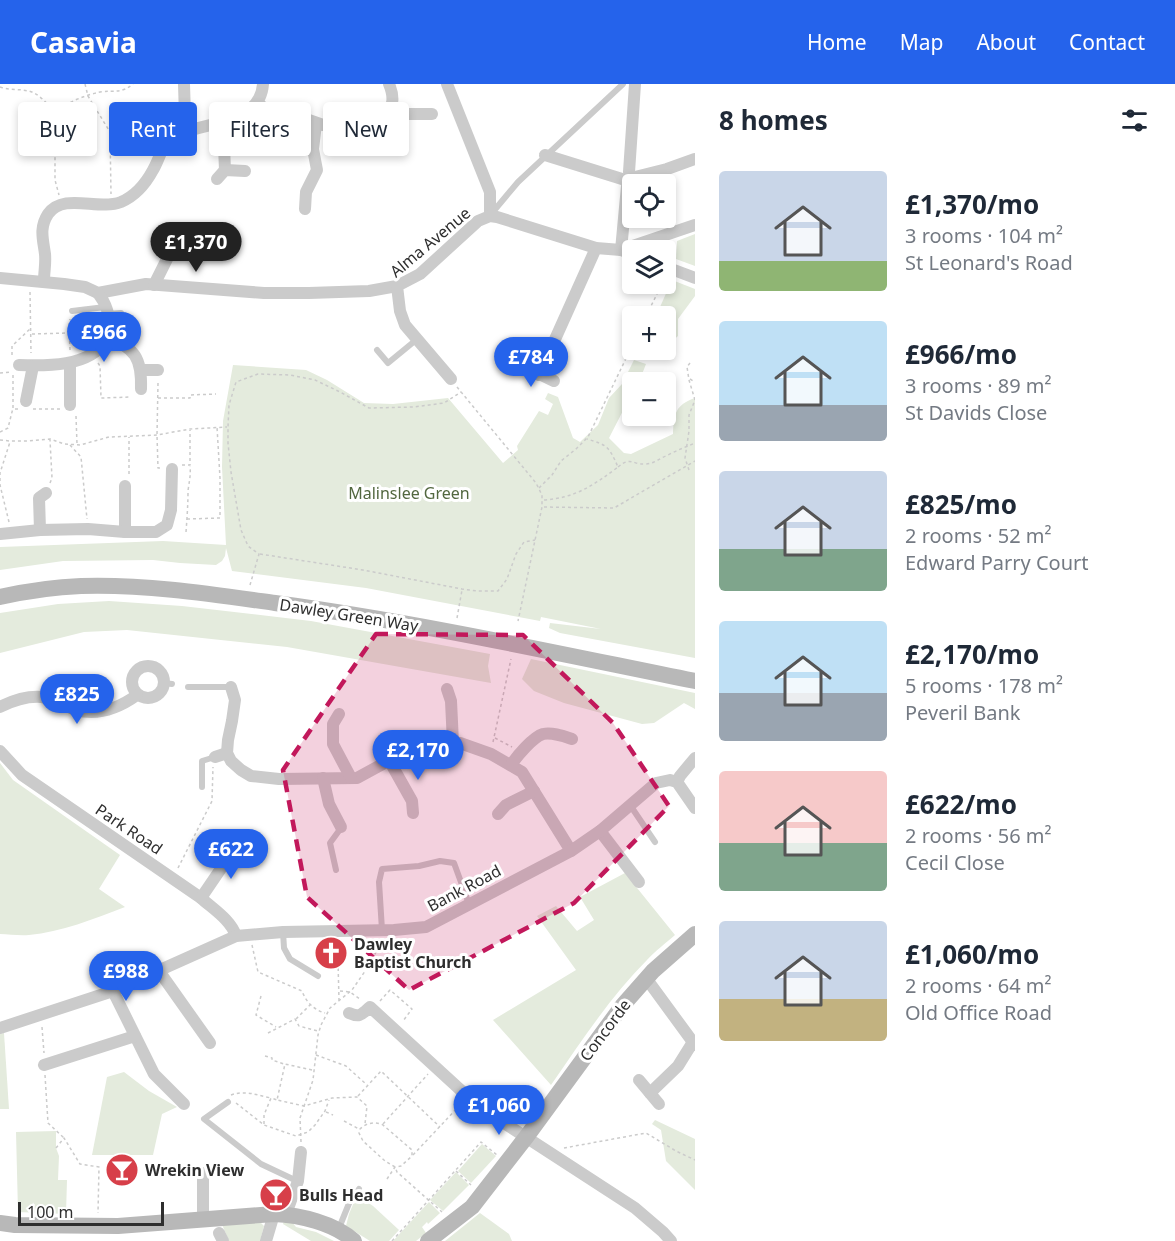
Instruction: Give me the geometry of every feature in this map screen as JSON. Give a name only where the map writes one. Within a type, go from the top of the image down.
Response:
[{"type":"street","points":[[184,84],[185,102]]},
{"type":"street","points":[[258,102],[263,84]]},
{"type":"street","points":[[389,84],[393,95],[392,102]]},
{"type":"street","points":[[447,84],[490,192],[490,216]]},
{"type":"street","points":[[628,174],[635,84]]},
{"type":"street","points":[[409,114],[432,114]]},
{"type":"street","points":[[311,122],[323,125]]},
{"type":"street","points":[[305,209],[306,192],[317,170],[313,149],[316,124]]},
{"type":"street","points":[[545,155],[622,177]]},
{"type":"street","points":[[44,281],[42,226],[51,211],[62,203],[111,204],[123,201],[133,195],[153,170],[160,156]]},
{"type":"street","points":[[222,156],[221,175],[245,171]]},
{"type":"street","points":[[648,174],[695,159]]},
{"type":"street","name":"Alma Avenue","points":[[451,379],[405,325],[400,315],[397,286],[420,274],[478,221],[490,216],[511,220],[596,248],[622,252]]},
{"type":"street","name":"Alma Avenue","points":[[659,240],[695,225]]},
{"type":"street","points":[[154,285],[176,229],[203,243]]},
{"type":"street","points":[[539,375],[596,248]]},
{"type":"street","points":[[676,271],[695,278]]},
{"type":"street","points":[[0,278],[85,287],[98,293],[105,302],[110,323],[104,343],[91,354],[59,365],[22,366],[28,406]]},
{"type":"street","points":[[98,293],[146,284],[309,293],[369,291],[397,286]]},
{"type":"street","points":[[107,337],[131,350],[138,360],[141,370],[141,389]]},
{"type":"street","points":[[70,363],[70,405]]},
{"type":"street","points":[[523,366],[554,381]]},
{"type":"street","points":[[141,370],[158,370]]},
{"type":"street","points":[[5,533],[88,529],[156,532],[167,525],[171,510],[171,475]]},
{"type":"street","points":[[125,486],[125,532]]},
{"type":"street","points":[[40,530],[39,498],[45,493]]},
{"type":"street","name":"Dawley Green Way","points":[[0,597],[52,588],[115,586],[245,598],[333,610],[695,681]]},
{"type":"street","points":[[142,667],[158,669],[168,684],[156,696],[146,698],[137,695],[131,679],[133,674],[142,667]]},
{"type":"street","points":[[231,687],[235,700],[227,753],[231,761],[252,776],[279,779],[357,778],[412,748],[430,742],[460,743],[491,754],[522,772],[571,851]]},
{"type":"street","points":[[447,689],[451,701],[453,743]]},
{"type":"street","points":[[0,707],[20,699],[43,697],[75,710],[97,712],[112,709],[137,695]]},
{"type":"street","points":[[339,714],[333,724],[333,744],[351,778]]},
{"type":"street","points":[[511,765],[522,751],[540,735],[572,738]]},
{"type":"street","name":"Park Road","points":[[0,751],[22,775],[201,898],[226,921],[236,936]]},
{"type":"street","points":[[215,757],[227,753]]},
{"type":"street","points":[[695,759],[677,782],[695,808]]},
{"type":"street","points":[[389,760],[412,801],[413,813]]},
{"type":"street","points":[[323,778],[329,804],[341,827]]},
{"type":"street","name":"Bank Road","points":[[236,936],[426,927],[571,851],[600,831],[656,783],[670,780],[677,782]]},
{"type":"street","points":[[498,814],[506,805],[534,791]]},
{"type":"street","points":[[600,831],[639,882]]},
{"type":"street","points":[[201,898],[237,845]]},
{"type":"street","name":"Concorde","points":[[428,1241],[472,1207],[623,1005],[646,978],[695,934]]},
{"type":"street","points":[[0,1028],[113,991],[236,936]]},
{"type":"street","points":[[159,970],[210,1043]]},
{"type":"street","points":[[646,978],[694,1043],[678,1066],[650,1093]]},
{"type":"street","points":[[113,991],[154,1074],[184,1104]]},
{"type":"street","points":[[349,1013],[359,1016],[375,1004],[435,1066],[478,1106],[635,1208],[671,1241]]},
{"type":"street","points":[[44,1065],[135,1036]]},
{"type":"street","points":[[639,1080],[659,1104]]},
{"type":"street","points":[[266,1241],[298,1181],[301,1152]]},
{"type":"street","points":[[203,1173],[203,1220]]},
{"type":"street","points":[[0,1223],[118,1226],[280,1214],[314,1220],[354,1241]]},
{"type":"lane","points":[[490,216],[518,182],[545,155],[623,84]]},
{"type":"lane","points":[[72,311],[122,313]]},
{"type":"lane","points":[[377,350],[388,363],[416,340]]},
{"type":"lane","points":[[188,687],[231,687]]},
{"type":"lane","points":[[202,787],[202,761],[215,757]]},
{"type":"lane","points":[[629,804],[655,842]]},
{"type":"lane","points":[[336,870],[330,843],[341,827]]},
{"type":"lane","points":[[380,930],[379,882],[382,869],[419,866],[440,861],[454,863],[469,904]]},
{"type":"lane","points":[[283,932],[284,948],[290,959],[318,976]]},
{"type":"lane","points":[[229,1099],[204,1119],[261,1164],[298,1181]]},
{"type":"lane","points":[[338,1231],[350,1201],[359,1189]]},
{"type":"path","points":[[85,84],[88,96],[110,132],[111,204]]},
{"type":"path","points":[[72,102],[99,93],[126,90],[133,84]]},
{"type":"path","points":[[0,87],[33,92],[45,102]]},
{"type":"path","points":[[55,156],[55,180],[62,203]]},
{"type":"path","points":[[0,432],[8,428],[31,334],[30,280]]},
{"type":"path","points":[[70,363],[69,333],[72,311]]},
{"type":"path","points":[[22,366],[12,346],[31,328]]},
{"type":"path","points":[[31,334],[69,333]]},
{"type":"path","points":[[91,354],[100,366],[101,398],[130,398],[141,389]]},
{"type":"path","points":[[539,488],[552,475],[561,461],[586,439],[625,360]]},
{"type":"path","points":[[689,470],[685,458],[689,415],[695,401],[687,367],[690,363]]},
{"type":"path","points":[[158,370],[158,468],[171,475],[174,465],[190,465]]},
{"type":"path","points":[[461,392],[444,403],[414,407],[369,408],[315,380],[290,375],[258,374],[236,382],[229,405],[228,443],[241,530],[248,546],[259,554],[363,570],[462,589],[498,591],[507,579],[516,554],[524,542],[535,540]]},
{"type":"path","points":[[689,378],[695,382]]},
{"type":"path","points":[[451,379],[536,483],[543,500],[518,621]]},
{"type":"path","points":[[157,398],[190,398],[190,395],[216,394]]},
{"type":"path","points":[[13,409],[28,406],[68,409],[70,405],[76,408],[77,445]]},
{"type":"path","points":[[13,409],[28,406]]},
{"type":"path","points":[[187,519],[220,518],[217,427]]},
{"type":"path","points":[[0,440],[50,439],[64,444],[77,445],[109,437],[157,435],[190,429],[228,427]]},
{"type":"path","points":[[186,532],[188,489],[191,479],[190,429]]},
{"type":"path","points":[[125,486],[129,482],[129,436]]},
{"type":"path","points":[[45,493],[52,478],[50,439]]},
{"type":"path","points":[[586,439],[603,443],[618,467]]},
{"type":"path","points":[[5,533],[0,473],[10,441]]},
{"type":"path","points":[[543,500],[566,498],[591,487],[624,462],[632,460],[643,465],[695,443]]},
{"type":"path","points":[[69,444],[81,457],[88,529]]},
{"type":"path","points":[[542,507],[614,508],[695,461]]},
{"type":"path","points":[[249,589],[259,554]]},
{"type":"path","points":[[456,624],[462,589]]},
{"type":"path","points":[[491,754],[511,658]]},
{"type":"path","points":[[494,738],[522,751]]},
{"type":"path","points":[[172,878],[212,801],[215,757]]},
{"type":"path","points":[[301,1152],[300,1118],[314,1071],[319,1032],[326,1013],[350,992],[370,964],[376,952],[380,930]]},
{"type":"path","points":[[251,935],[258,972],[302,991],[305,1000],[319,1011],[326,1013]]},
{"type":"path","points":[[338,962],[339,1000]]},
{"type":"path","points":[[339,991],[350,992],[375,1004],[390,990],[412,1009],[403,1021]]},
{"type":"path","points":[[261,996],[256,1015],[276,1028]]},
{"type":"path","points":[[268,1033],[295,1019],[311,1004]]},
{"type":"path","points":[[41,1015],[48,1123],[64,1138],[80,1164],[99,1167],[98,1215]]},
{"type":"path","points":[[295,1019],[299,1026],[319,1032]]},
{"type":"path","points":[[316,1055],[346,1066],[367,1086]]},
{"type":"path","points":[[265,1056],[314,1071]]},
{"type":"path","points":[[277,1100],[285,1064]]},
{"type":"path","points":[[383,1125],[435,1066]]},
{"type":"path","points":[[357,1097],[381,1071],[440,1127]]},
{"type":"path","points":[[329,1099],[325,1112],[312,1128],[301,1135],[292,1135],[264,1125],[229,1099],[237,1092],[250,1092],[304,1106],[329,1099],[340,1097],[357,1097],[367,1106],[365,1125]]},
{"type":"path","points":[[395,1167],[401,1166],[412,1156],[468,1096]]},
{"type":"path","points":[[264,1125],[264,1115],[271,1098]]},
{"type":"path","points":[[325,1112],[333,1115]]},
{"type":"path","points":[[345,1121],[360,1129]]},
{"type":"path","points":[[360,1129],[374,1123],[383,1125],[411,1149],[412,1156]]},
{"type":"path","points":[[360,1129],[363,1140],[385,1161],[395,1167],[397,1172],[442,1213]]},
{"type":"path","points":[[549,1152],[600,1140],[646,1133],[695,1160]]},
{"type":"path","points":[[56,1148],[64,1138]]},
{"type":"path","points":[[392,1241],[481,1142],[498,1156]]},
{"type":"path","points":[[387,1179],[395,1167]]},
{"type":"path","points":[[456,1170],[471,1185]]},
{"type":"path","points":[[393,1171],[397,1172]]},
{"type":"highlighted area","points":[[376,634],[523,635],[613,723],[669,806],[574,903],[409,990],[307,897],[283,770]]},
{"type":"green space","points":[[695,234],[695,266],[676,259],[677,241]]},
{"type":"green space","points":[[676,282],[695,289],[695,296],[678,319],[678,336],[676,338],[676,306],[660,306],[666,294],[676,294]]},
{"type":"green space","name":"Malinslee Green","points":[[634,360],[646,364],[643,372],[628,372]]},
{"type":"green space","name":"Malinslee Green","points":[[233,365],[306,370],[364,403],[393,404],[448,398],[503,463],[518,450],[517,446],[539,411],[548,415],[553,404],[545,399],[548,393],[558,397],[573,438],[580,442],[598,425],[609,398],[622,384],[622,413],[609,438],[624,453],[631,454],[673,434],[677,411],[683,404],[695,398],[695,658],[560,633],[549,628],[550,623],[601,629],[541,617],[540,621],[366,588],[232,571],[226,548],[225,556],[216,565],[153,560],[63,561],[0,570],[0,547],[163,541],[226,545],[222,467],[223,421]]},
{"type":"green space","points":[[109,601],[182,606],[311,621],[490,654],[488,666],[491,683],[287,647],[127,630],[84,632],[0,653],[0,613],[58,604]]},
{"type":"green space","points":[[531,659],[695,693],[695,709],[684,703],[654,723],[642,724],[564,703],[534,691],[522,679]]},
{"type":"green space","points":[[0,763],[13,780],[120,855],[99,889],[125,907],[53,931],[25,935],[0,934]]},
{"type":"green space","points":[[625,873],[675,935],[633,974],[596,1020],[551,1085],[493,1020],[576,970],[537,916],[556,906],[577,931],[594,920],[580,897]]},
{"type":"green space","points":[[4,1033],[9,1109],[0,1109],[0,1034]]},
{"type":"green space","points":[[124,1072],[149,1091],[177,1107],[162,1114],[153,1155],[92,1155],[107,1077]]},
{"type":"green space","points":[[655,1120],[695,1139],[695,1190],[666,1161],[661,1130],[652,1124]]},
{"type":"green space","points":[[56,1131],[56,1148],[59,1156],[58,1180],[67,1180],[66,1214],[18,1212],[16,1132]]},
{"type":"green space","points":[[482,1144],[496,1156],[471,1183],[458,1171]]},
{"type":"green space","points":[[456,1172],[469,1185],[443,1211],[430,1200]]},
{"type":"green space","points":[[357,1195],[399,1230],[389,1241],[370,1241],[346,1226]]},
{"type":"green space","points":[[429,1202],[440,1213],[422,1227],[426,1233],[416,1241],[393,1241]]},
{"type":"green space","points":[[480,1213],[509,1234],[512,1241],[445,1241]]},
{"type":"green space","points":[[259,1221],[264,1226],[260,1241],[229,1241],[221,1222]]},
{"type":"green space","points":[[284,1221],[292,1222],[296,1227],[316,1232],[334,1241],[311,1241],[283,1224]]},
{"type":"place","name":"Dawley Baptist Church","points":[[331,953]]},
{"type":"place","name":"Wrekin View","points":[[122,1170]]},
{"type":"place","name":"Bulls Head","points":[[276,1195]]}]
